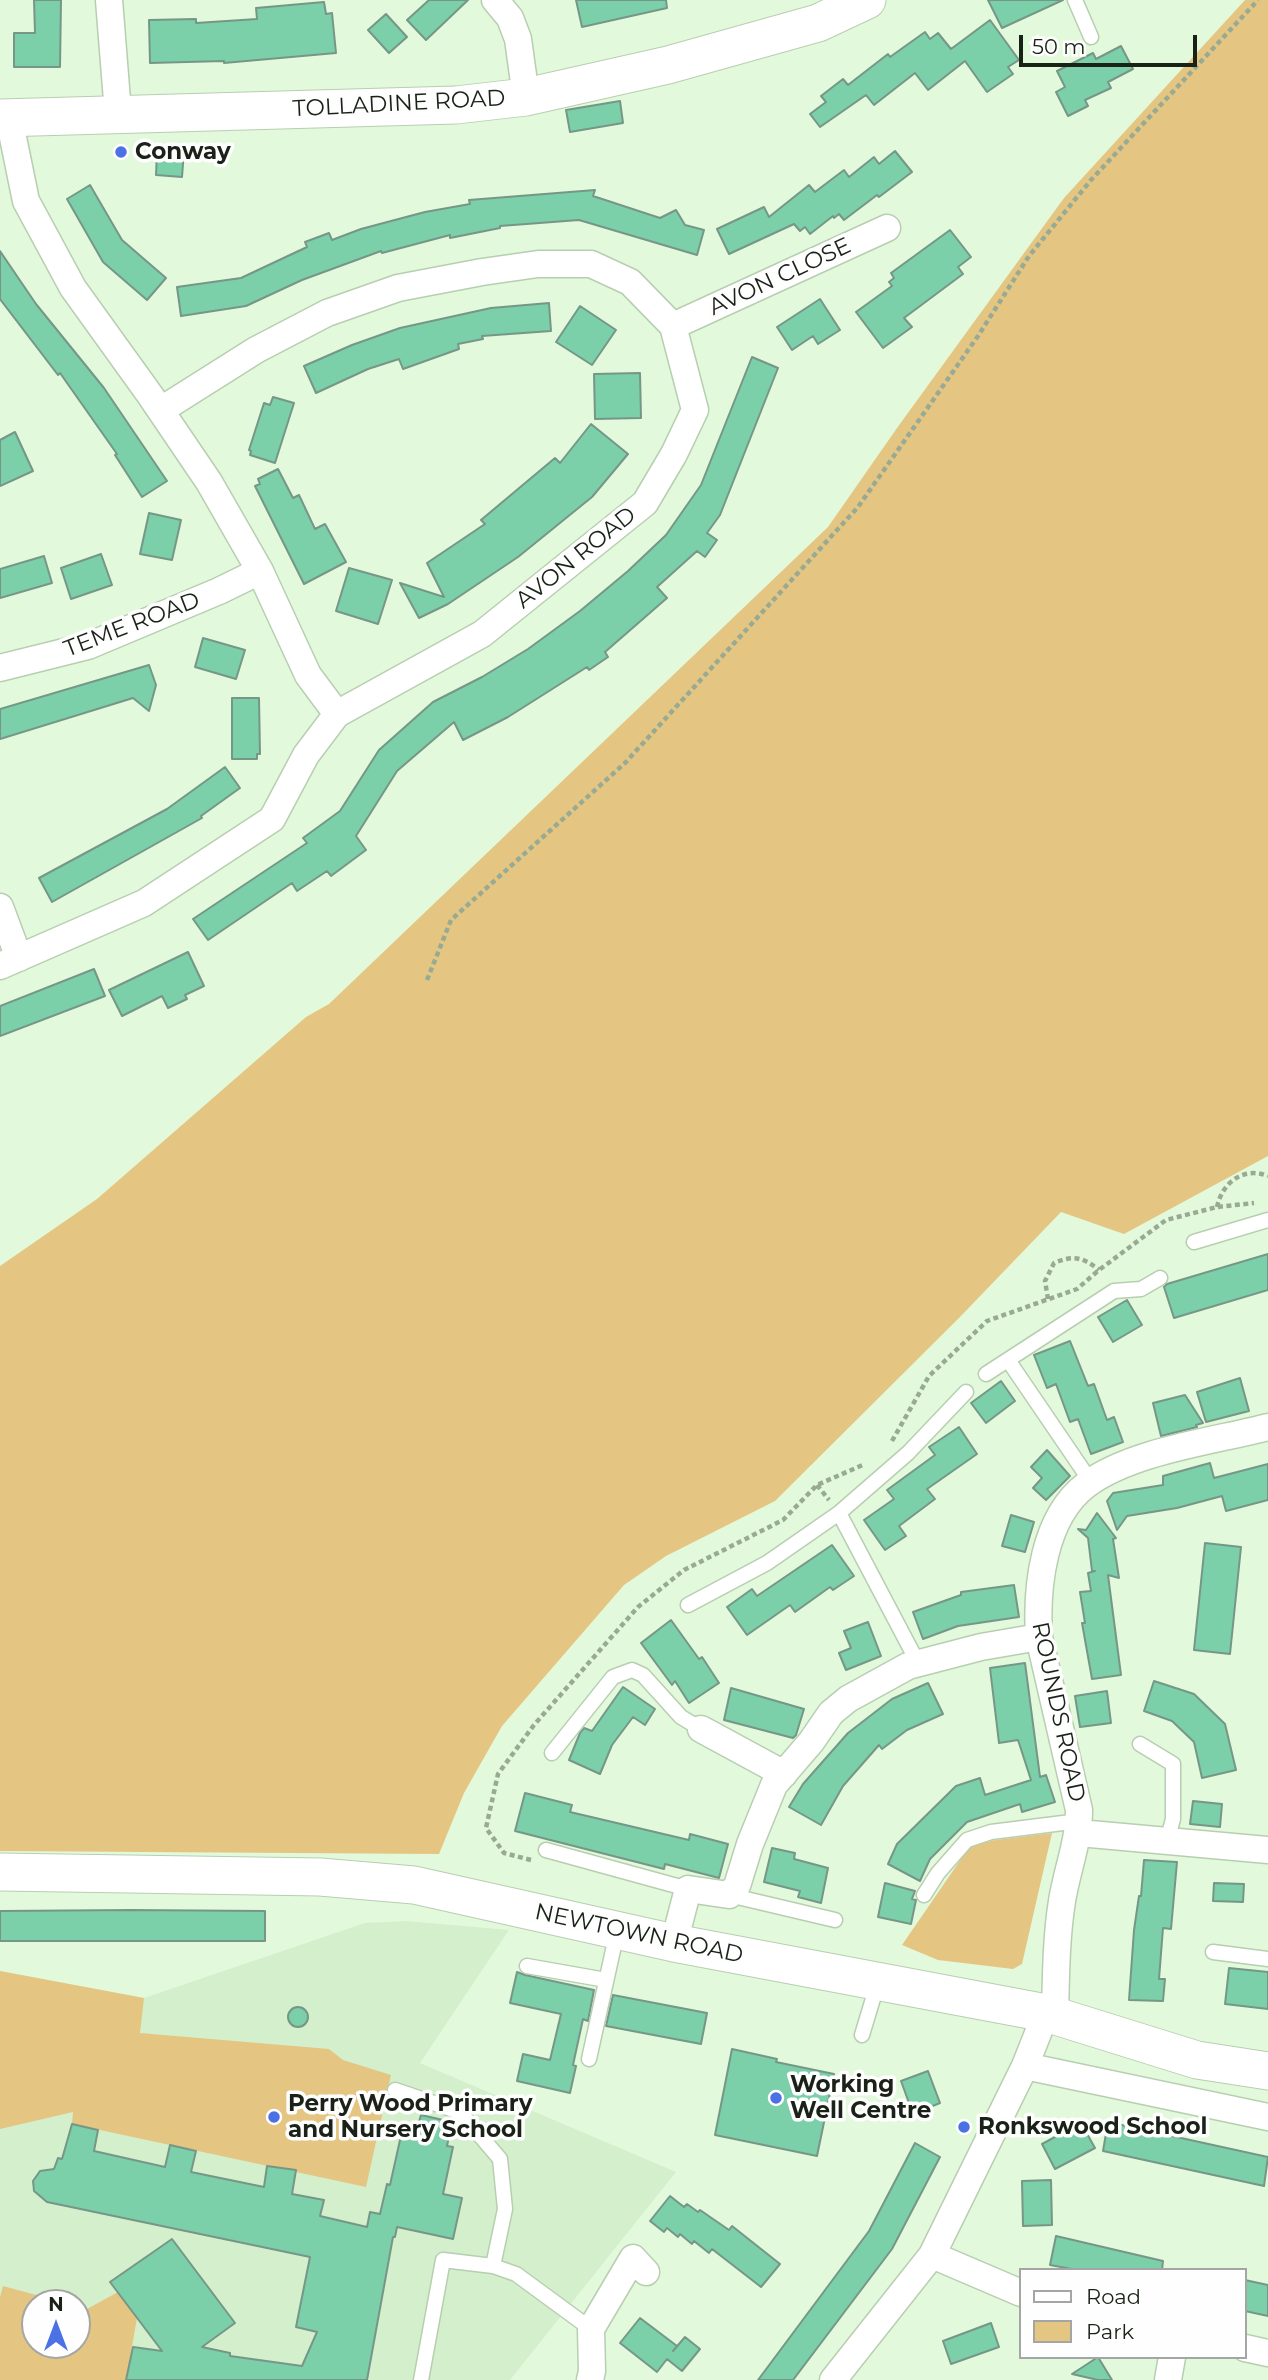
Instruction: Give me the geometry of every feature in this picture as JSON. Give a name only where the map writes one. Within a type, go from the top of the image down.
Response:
[{"type":"main road","name":"TOLLADINE ROAD","points":[[4,118],[456,105],[526,97],[668,65],[818,23],[867,0]]},
{"type":"main road","name":"NEWTOWN ROAD","points":[[0,1872],[320,1877],[414,1885],[674,1943],[1051,2014],[1197,2060],[1268,2071]]},
{"type":"street","points":[[109,0],[117,113]]},
{"type":"street","points":[[495,0],[510,18],[518,39],[526,97]]},
{"type":"street","points":[[4,118],[26,201],[73,288],[209,482],[260,571],[308,675],[337,714]]},
{"type":"street","name":"AVON CLOSE","points":[[673,326],[887,228]]},
{"type":"street","name":"AVON ROAD","points":[[9,962],[144,903],[272,818],[306,755],[337,714],[482,634],[645,503],[674,454],[695,410],[673,326],[630,282],[591,264],[538,264],[398,288],[327,313],[256,350],[161,410]]},
{"type":"street","name":"TEME ROAD","points":[[0,668],[88,646],[260,571]]},
{"type":"street","points":[[0,907],[9,962]]},
{"type":"street","name":"ROUNDS ROAD","points":[[834,2380],[932,2255],[1051,2014],[1059,1920],[1079,1827],[1079,1810],[1045,1668],[1037,1615],[1044,1560],[1058,1522],[1068,1503],[1091,1482],[1111,1470],[1138,1460],[1268,1427]]},
{"type":"street","points":[[674,1943],[688,1889],[729,1895],[737,1886],[760,1816],[774,1785],[811,1742],[831,1713],[879,1680],[918,1663],[981,1647],[1039,1637]]},
{"type":"street","points":[[701,1729],[783,1774]]},
{"type":"street","points":[[1079,1827],[1167,1841],[1268,1850]]},
{"type":"street","points":[[1025,2066],[1268,2117]]},
{"type":"street","points":[[932,2255],[1020,2293]]},
{"type":"street","points":[[590,2380],[591,2329],[633,2258],[646,2272]]},
{"type":"street","points":[[1247,2348],[1268,2353]]},
{"type":"street","points":[[1168,2380],[1172,2359]]},
{"type":"lane","points":[[1075,0],[1091,37]]},
{"type":"lane","points":[[1194,1242],[1268,1220]]},
{"type":"lane","points":[[986,1374],[1114,1291],[1141,1289],[1160,1278]]},
{"type":"lane","points":[[1008,1360],[1091,1482]]},
{"type":"lane","points":[[688,1605],[767,1563],[839,1513],[908,1453],[966,1392]]},
{"type":"lane","points":[[839,1513],[918,1663]]},
{"type":"lane","points":[[552,1753],[613,1677],[632,1670],[643,1675],[681,1717],[701,1729]]},
{"type":"lane","points":[[1140,1744],[1173,1764],[1173,1819],[1167,1841]]},
{"type":"lane","points":[[924,1895],[938,1873],[967,1840],[991,1832],[1079,1827]]},
{"type":"lane","points":[[545,1850],[688,1889]]},
{"type":"lane","points":[[729,1895],[835,1920]]},
{"type":"lane","points":[[589,2059],[617,1931]]},
{"type":"lane","points":[[1213,1952],[1268,1959]]},
{"type":"lane","points":[[527,1966],[607,1980]]},
{"type":"lane","points":[[862,2035],[878,1981]]},
{"type":"lane","points":[[396,2090],[460,2112],[500,2159],[505,2209],[493,2266]]},
{"type":"lane","points":[[421,2380],[443,2260],[493,2266],[516,2274],[591,2329]]},
{"type":"path","points":[[428,980],[452,920],[625,763],[858,507],[978,336],[1029,256],[1091,180],[1258,0]]},
{"type":"path","points":[[1217,1207],[1219,1197],[1228,1183],[1239,1176],[1260,1173],[1268,1177]]},
{"type":"path","points":[[1048,1299],[1045,1281],[1054,1263],[1078,1257],[1087,1260],[1099,1270]]},
{"type":"shaded area","name":"Perry Wood Primary and Nursery School","points":[[406,1921],[509,1930],[420,2063],[676,2172],[510,2380],[0,2380],[0,1971],[144,1998],[365,1923]]},
{"type":"green space","points":[[1245,0],[1268,0],[1268,1156],[1124,1234],[1061,1212],[775,1501],[666,1556],[624,1585],[502,1726],[464,1793],[439,1854],[0,1851],[0,1266],[97,1199],[306,1017],[329,1004],[828,527],[1064,198]]},
{"type":"green space","points":[[1052,1833],[1022,1964],[1013,1969],[938,1960],[902,1945],[972,1843]]},
{"type":"green space","points":[[0,1971],[144,1998],[140,2033],[329,2049],[343,2060],[391,2075],[366,2187],[72,2124],[73,2112],[0,2129]]},
{"type":"green space","points":[[3,2286],[21,2291],[21,2359],[91,2359],[91,2307],[118,2292],[137,2318],[126,2380],[0,2380],[0,2297]]},
{"type":"building","points":[[34,0],[61,0],[60,67],[14,67],[14,33],[35,33]]},
{"type":"building","points":[[429,0],[468,0],[426,40],[407,20]]},
{"type":"building","points":[[576,0],[666,0],[667,8],[582,27]]},
{"type":"building","points":[[988,0],[1063,0],[1002,28]]},
{"type":"building","points":[[324,2],[326,14],[332,13],[336,53],[224,63],[150,63],[149,20],[196,19],[196,23],[257,19],[256,8]]},
{"type":"building","points":[[386,14],[407,37],[389,53],[368,30]]},
{"type":"building","points":[[990,20],[1019,60],[1008,67],[1013,74],[987,92],[965,61],[928,90],[915,73],[874,105],[866,95],[820,127],[810,114],[826,102],[821,96],[843,79],[848,85],[888,54],[890,57],[925,32],[930,39],[938,33],[951,49]]},
{"type":"building","points":[[1121,46],[1133,69],[1108,82],[1111,88],[1085,100],[1088,106],[1068,116],[1056,92],[1065,87],[1057,71],[1093,53],[1096,59]]},
{"type":"building","points":[[620,101],[623,123],[570,132],[566,110]]},
{"type":"building","points":[[157,150],[184,151],[182,177],[156,175]]},
{"type":"building","points":[[895,151],[912,172],[844,220],[839,214],[834,218],[833,216],[810,234],[805,227],[800,231],[794,224],[729,254],[717,229],[764,207],[769,217],[809,185],[815,192],[844,170],[849,177],[874,157],[879,164]]},
{"type":"building","points":[[90,185],[122,240],[166,278],[147,300],[103,262],[67,199]]},
{"type":"building","points":[[595,190],[593,196],[660,218],[676,210],[685,225],[704,230],[697,255],[579,220],[500,226],[450,238],[450,235],[382,253],[381,251],[302,280],[246,306],[181,316],[177,287],[241,278],[307,247],[305,242],[329,233],[332,240],[361,229],[425,212],[470,204],[469,200]]},
{"type":"building","points":[[950,230],[971,257],[958,267],[963,274],[904,318],[912,327],[883,348],[856,312],[892,286],[889,282],[894,278],[891,273]]},
{"type":"building","points":[[0,251],[36,304],[104,388],[167,481],[142,497],[115,455],[117,454],[60,373],[58,375],[0,299]]},
{"type":"building","points":[[820,299],[840,330],[818,344],[813,336],[792,350],[777,327]]},
{"type":"building","points":[[549,303],[551,331],[482,336],[483,339],[458,344],[459,349],[403,369],[399,359],[368,369],[316,393],[304,366],[400,328],[491,308]]},
{"type":"building","points":[[580,306],[616,330],[592,365],[556,342]]},
{"type":"building","points":[[752,357],[778,368],[720,515],[707,533],[717,540],[705,557],[697,551],[657,587],[667,598],[605,652],[608,657],[589,670],[587,667],[508,717],[463,740],[454,722],[397,771],[356,836],[366,850],[331,876],[327,871],[297,891],[292,883],[208,940],[193,919],[307,843],[303,838],[340,811],[379,750],[433,702],[528,649],[580,611],[666,535],[701,485]]},
{"type":"building","points":[[640,373],[641,418],[595,419],[594,374]]},
{"type":"building","points":[[273,397],[294,403],[275,463],[250,455],[249,450],[264,403],[270,405]]},
{"type":"building","points":[[591,424],[628,454],[592,497],[518,557],[448,604],[419,618],[400,583],[444,597],[427,563],[485,524],[481,520],[555,458],[560,463]]},
{"type":"building","points":[[15,432],[33,471],[0,486],[0,440]]},
{"type":"building","points":[[278,469],[293,498],[299,495],[315,529],[325,524],[346,562],[304,584],[255,486],[260,484],[258,479]]},
{"type":"building","points":[[149,513],[181,520],[172,560],[140,554]]},
{"type":"building","points":[[101,554],[112,585],[71,599],[61,568]]},
{"type":"building","points":[[44,556],[52,583],[0,598],[0,569]]},
{"type":"building","points":[[349,568],[392,580],[378,624],[336,611]]},
{"type":"building","points":[[203,638],[245,650],[236,679],[195,667]]},
{"type":"building","points":[[149,665],[156,685],[149,711],[133,698],[0,739],[0,709]]},
{"type":"building","points":[[232,698],[259,698],[260,754],[257,754],[257,759],[232,759]]},
{"type":"building","points":[[225,767],[240,788],[201,816],[202,818],[52,902],[39,878],[167,809]]},
{"type":"building","points":[[188,952],[204,986],[185,995],[187,999],[168,1008],[162,996],[122,1016],[109,990]]},
{"type":"building","points":[[94,969],[105,996],[0,1036],[0,1006]]},
{"type":"building","points":[[1268,1254],[1268,1290],[1174,1318],[1164,1287],[1167,1284]]},
{"type":"building","points":[[1127,1300],[1142,1325],[1113,1342],[1098,1317]]},
{"type":"building","points":[[1070,1341],[1088,1386],[1094,1384],[1107,1420],[1114,1417],[1123,1442],[1091,1454],[1078,1419],[1070,1422],[1056,1384],[1047,1388],[1034,1355]]},
{"type":"building","points":[[1240,1378],[1249,1411],[1206,1422],[1197,1392]]},
{"type":"building","points":[[1001,1381],[1015,1401],[986,1423],[971,1403]]},
{"type":"building","points":[[1185,1395],[1203,1423],[1161,1436],[1153,1403]]},
{"type":"building","points":[[959,1427],[977,1454],[927,1489],[935,1499],[899,1526],[906,1536],[885,1550],[864,1520],[894,1499],[887,1490],[935,1455],[929,1447]]},
{"type":"building","points":[[1047,1450],[1070,1476],[1046,1500],[1033,1488],[1042,1478],[1031,1467]]},
{"type":"building","points":[[1210,1463],[1214,1478],[1268,1464],[1268,1500],[1226,1511],[1222,1496],[1177,1508],[1127,1516],[1117,1530],[1107,1501],[1113,1493],[1163,1485],[1163,1476]]},
{"type":"building","points":[[1097,1513],[1116,1538],[1113,1539],[1119,1578],[1108,1575],[1121,1675],[1092,1679],[1082,1623],[1085,1623],[1080,1592],[1091,1591],[1088,1573],[1095,1571],[1092,1571],[1088,1538],[1078,1529],[1086,1530]]},
{"type":"building","points":[[1011,1515],[1034,1522],[1025,1552],[1002,1546]]},
{"type":"building","points":[[1205,1543],[1241,1547],[1230,1654],[1194,1650]]},
{"type":"building","points":[[832,1545],[854,1576],[833,1590],[830,1587],[795,1612],[790,1605],[747,1635],[727,1607],[752,1589],[757,1596]]},
{"type":"building","points":[[1014,1585],[1019,1617],[958,1626],[923,1639],[913,1612],[961,1595],[961,1592]]},
{"type":"building","points":[[671,1620],[699,1659],[702,1657],[719,1683],[689,1703],[675,1681],[672,1685],[641,1643]]},
{"type":"building","points":[[868,1622],[881,1656],[846,1670],[839,1653],[851,1648],[844,1631]]},
{"type":"building","points":[[1025,1663],[1040,1777],[1046,1775],[1055,1802],[1022,1812],[1020,1804],[967,1822],[930,1859],[920,1881],[888,1864],[897,1844],[956,1786],[980,1778],[985,1795],[1031,1780],[1018,1740],[999,1743],[990,1668]]},
{"type":"building","points":[[1154,1681],[1194,1694],[1225,1724],[1236,1770],[1202,1778],[1194,1742],[1172,1721],[1144,1711]]},
{"type":"building","points":[[928,1683],[943,1714],[907,1730],[882,1749],[879,1745],[843,1786],[821,1825],[789,1807],[803,1784],[848,1733],[892,1699]]},
{"type":"building","points":[[623,1687],[655,1709],[645,1725],[633,1717],[612,1745],[600,1774],[569,1760],[580,1733],[584,1728],[592,1731]]},
{"type":"building","points":[[731,1688],[804,1709],[796,1735],[793,1738],[724,1720]]},
{"type":"building","points":[[1107,1691],[1111,1723],[1080,1727],[1075,1696]]},
{"type":"building","points":[[525,1793],[572,1805],[570,1812],[689,1840],[690,1834],[728,1844],[719,1878],[665,1864],[664,1869],[515,1831]]},
{"type":"building","points":[[1193,1801],[1222,1804],[1220,1827],[1190,1824]]},
{"type":"building","points":[[772,1848],[795,1853],[794,1859],[828,1868],[821,1903],[798,1897],[800,1891],[764,1882]]},
{"type":"building","points":[[1144,1860],[1177,1862],[1171,1929],[1163,1928],[1159,1979],[1165,1979],[1163,2001],[1129,2000],[1134,1930],[1141,1896]]},
{"type":"building","points":[[885,1883],[915,1891],[911,1924],[878,1917]]},
{"type":"building","points":[[1214,1883],[1244,1884],[1243,1902],[1213,1901]]},
{"type":"building","points":[[0,1911],[265,1911],[265,1941],[0,1941]]},
{"type":"building","points":[[1229,1968],[1268,1972],[1268,2009],[1225,2004]]},
{"type":"building","points":[[517,1972],[594,1990],[588,2021],[583,2019],[570,2093],[517,2081],[523,2054],[550,2060],[561,2014],[510,2003]]},
{"type":"building","points":[[613,1995],[707,2013],[701,2044],[606,2026]]},
{"type":"building","points":[[298,2007],[305,2010],[308,2017],[305,2024],[298,2027],[291,2024],[288,2017],[291,2010]]},
{"type":"building","name":"Working Well Centre","points":[[732,2049],[777,2059],[776,2062],[834,2074],[817,2156],[715,2135]]},
{"type":"building","points":[[928,2071],[940,2103],[913,2114],[901,2081]]},
{"type":"building","points":[[421,2115],[452,2122],[447,2146],[453,2147],[443,2194],[462,2198],[453,2239],[397,2227],[367,2380],[126,2380],[133,2347],[162,2351],[110,2282],[172,2239],[235,2323],[202,2347],[230,2353],[230,2356],[302,2366],[317,2332],[296,2327],[310,2257],[47,2202],[34,2191],[33,2181],[40,2171],[54,2169],[58,2158],[62,2159],[72,2124],[98,2130],[94,2151],[165,2167],[170,2145],[196,2151],[191,2172],[264,2187],[267,2166],[296,2170],[292,2194],[324,2200],[320,2216],[367,2227],[370,2212],[380,2214],[387,2184],[390,2185],[404,2122],[418,2125]]},
{"type":"building","points":[[1108,2122],[1268,2157],[1264,2186],[1103,2151]]},
{"type":"building","points":[[1081,2123],[1095,2148],[1055,2169],[1042,2144]]},
{"type":"building","points":[[915,2143],[940,2157],[892,2249],[793,2380],[758,2380],[869,2231]]},
{"type":"building","points":[[1051,2180],[1052,2225],[1023,2226],[1022,2181]]},
{"type":"building","points":[[670,2196],[684,2207],[687,2204],[698,2212],[700,2210],[729,2230],[732,2226],[780,2264],[761,2287],[712,2249],[709,2253],[694,2241],[692,2244],[667,2228],[664,2232],[650,2221]]},
{"type":"building","points":[[1056,2236],[1163,2261],[1162,2268],[1066,2268],[1050,2265]]},
{"type":"building","points":[[1247,2280],[1268,2285],[1268,2316],[1247,2311]]},
{"type":"building","points":[[640,2318],[677,2346],[673,2351],[685,2337],[700,2349],[682,2371],[667,2359],[657,2372],[620,2343]]},
{"type":"building","points":[[991,2323],[999,2347],[951,2364],[943,2341]]},
{"type":"building","points":[[1099,2359],[1112,2380],[1098,2380],[1072,2374]]},
{"type":"place","name":"Conway","points":[[121,152]]},
{"type":"place","name":"Working Well Centre","points":[[776,2098]]},
{"type":"place","name":"Perry Wood Primary and Nursery School","points":[[274,2117]]},
{"type":"place","name":"Ronkswood School","points":[[964,2127]]}]
